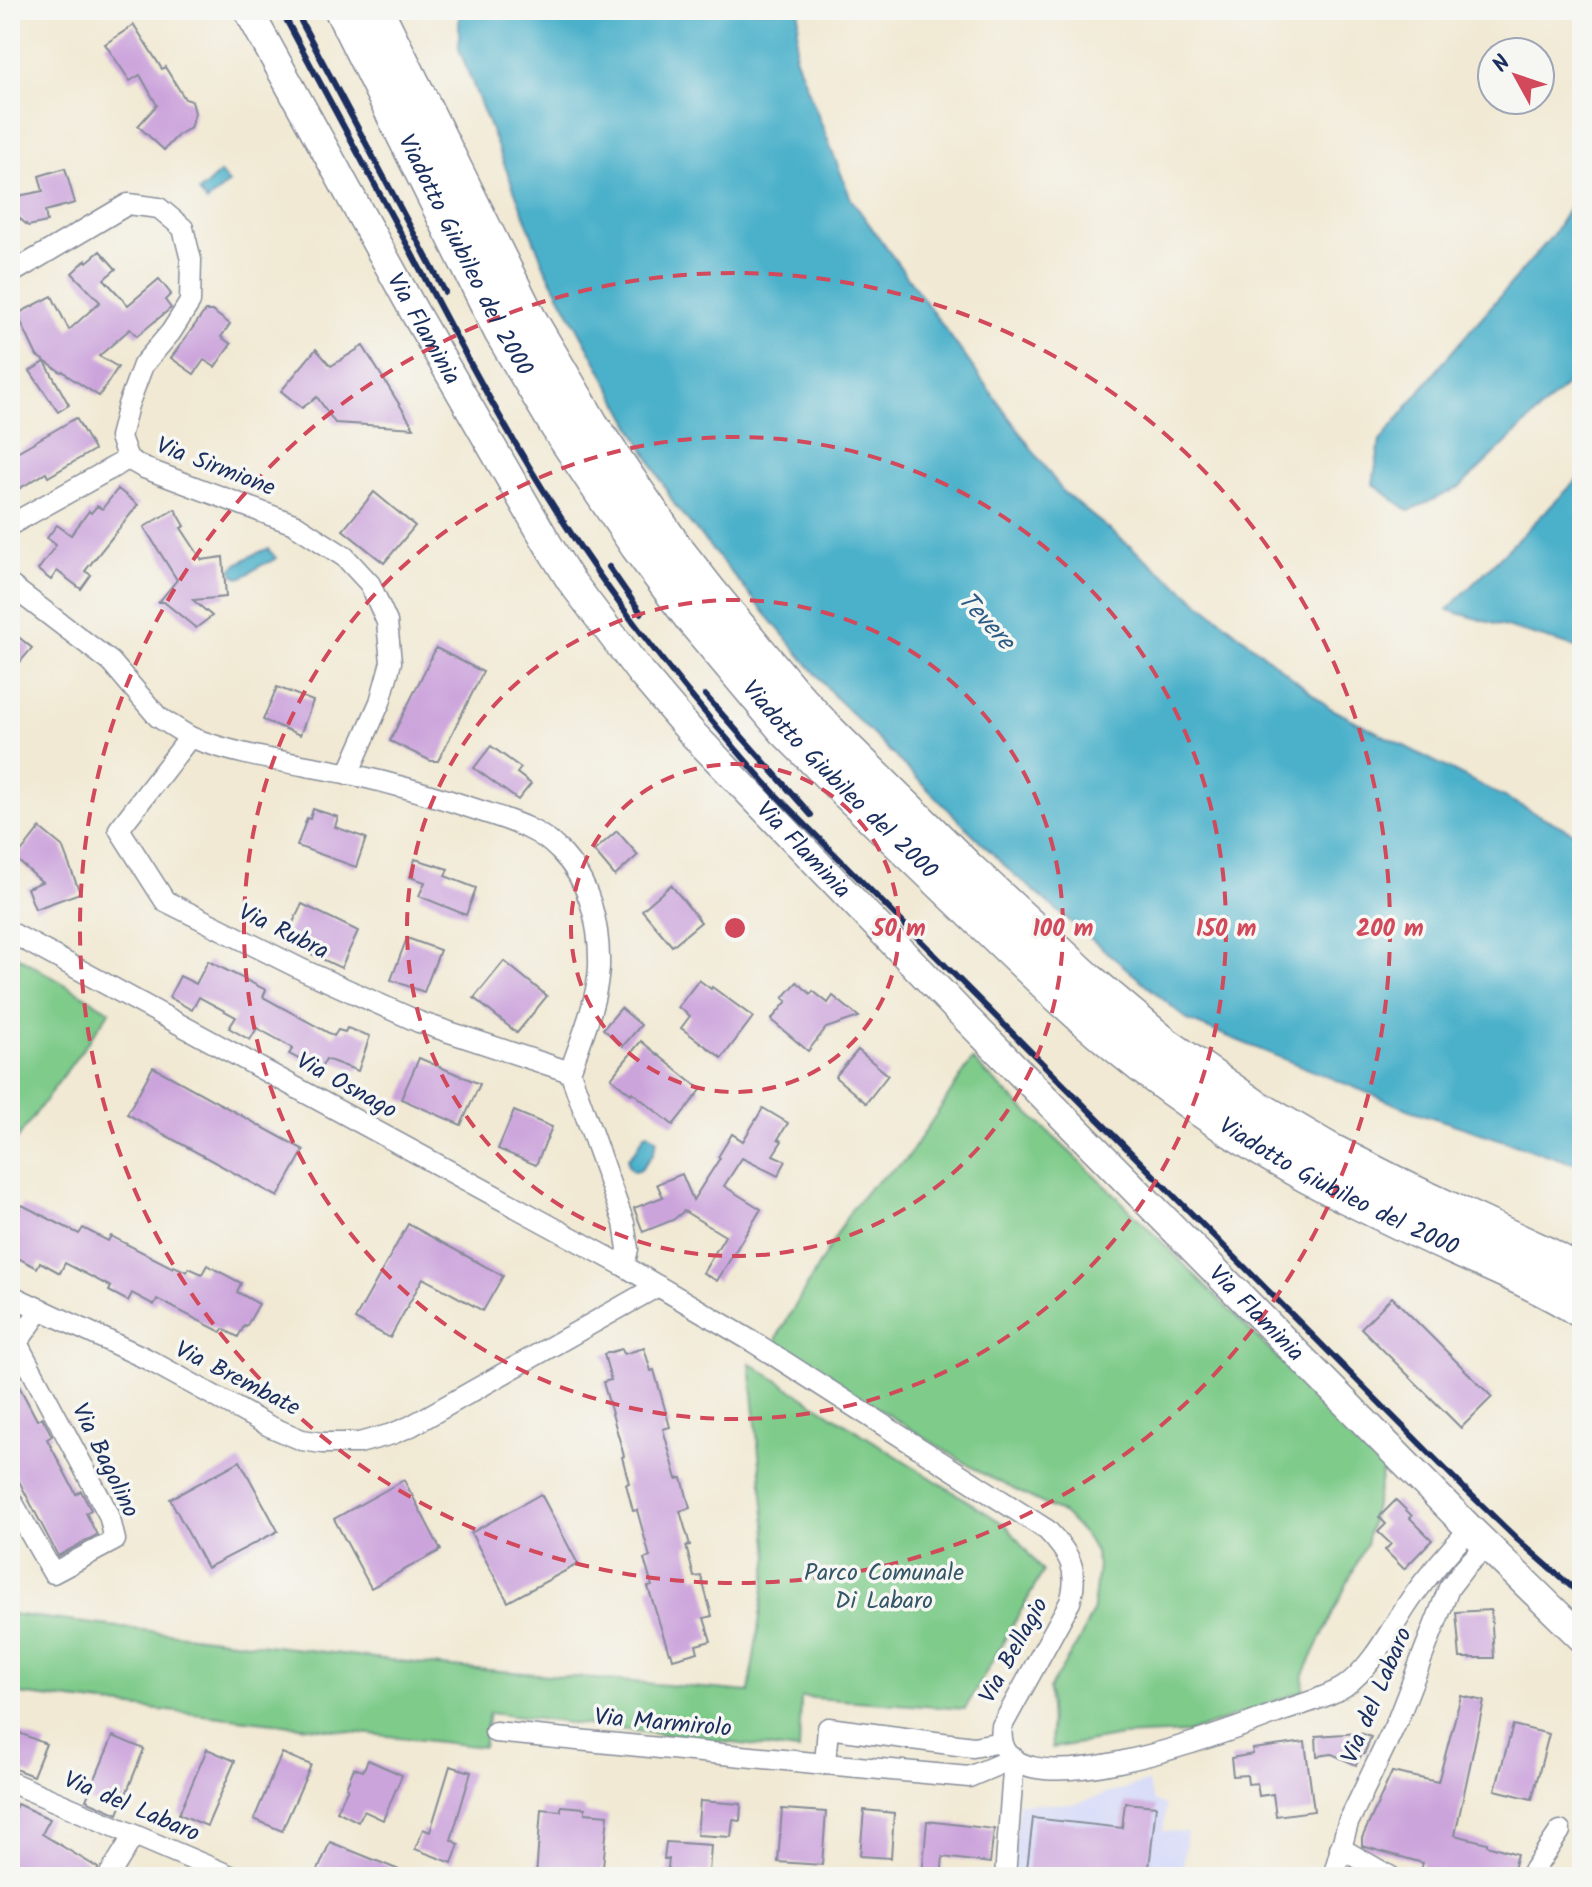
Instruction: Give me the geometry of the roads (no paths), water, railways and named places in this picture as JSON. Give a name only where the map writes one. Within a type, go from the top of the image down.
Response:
[{"type":"highway","name":"Viadotto Giubileo del 2000","points":[[343,10],[502,331],[552,415],[613,510],[683,605],[784,727],[869,813],[1062,997],[1156,1075],[1220,1120],[1310,1176],[1527,1280],[1582,1310]]},
{"type":"highway","name":"Viadotto Giubileo del 2000","points":[[375,10],[520,305],[591,426],[674,548],[751,646],[827,731],[967,869],[1087,980],[1163,1044],[1254,1107],[1329,1151],[1582,1275]]},
{"type":"street","name":"Via Flaminia","points":[[248,10],[401,288],[549,546],[571,581],[640,672],[691,732],[959,1011],[1478,1537],[1582,1638]]},
{"type":"street","name":"Via Sirmione","points":[[10,274],[128,204],[159,208],[183,228],[191,260],[190,302],[171,332],[143,365],[120,437],[128,459],[144,468],[294,524],[345,557],[370,584],[387,622],[391,662],[380,702],[348,774]]},
{"type":"street","points":[[10,525],[128,459]]},
{"type":"street","points":[[10,585],[111,662],[158,717],[190,737],[237,752],[384,782],[456,803],[528,827],[560,850],[595,912],[599,950],[596,990],[570,1072],[624,1223],[628,1249],[624,1266]]},
{"type":"street","name":"Via Rubra","points":[[190,737],[119,829],[165,901],[303,970],[419,1022],[570,1072]]},
{"type":"street","name":"Via Osnago","points":[[10,932],[658,1286]]},
{"type":"street","name":"Via Brembate","points":[[10,1295],[147,1359],[269,1426],[302,1440],[341,1444],[374,1439],[411,1426],[658,1286]]},
{"type":"street","name":"Via Bellagio","points":[[658,1286],[755,1343],[1035,1521],[1061,1546],[1075,1581],[1070,1602],[1002,1726],[1008,1750],[1005,1877]]},
{"type":"street","name":"Via Bagolino","points":[[10,1498],[53,1573],[115,1540],[109,1515],[17,1343],[41,1309]]},
{"type":"street","points":[[825,1764],[828,1728],[1008,1750],[1034,1768],[1053,1770],[1096,1766],[1205,1740],[1341,1688],[1365,1667],[1428,1576],[1478,1537]]},
{"type":"street","name":"Via del Labaro","points":[[1333,1877],[1354,1810],[1398,1719],[1449,1588],[1465,1567],[1478,1537]]},
{"type":"street","name":"Via Marmirolo","points":[[495,1732],[969,1777],[1008,1750]]},
{"type":"street","name":"Via del Labaro","points":[[12,1788],[134,1835],[206,1872],[233,1877]]},
{"type":"street","points":[[1529,1877],[1560,1831]]},
{"type":"street","points":[[108,1877],[134,1835]]},
{"type":"street","points":[[1340,1848],[1391,1877]]},
{"type":"water","name":"Tevere","points":[[459,10],[800,10],[795,56],[851,199],[1063,492],[1330,708],[1582,837],[1582,1166],[1413,1111],[1189,1021],[1009,870],[836,698],[674,504],[545,268],[459,49]]},
{"type":"water","points":[[220,173],[229,183],[207,202],[199,192]]},
{"type":"water","points":[[1582,186],[1582,370],[1460,487],[1409,511],[1373,484],[1380,441],[1552,236]]},
{"type":"water","points":[[1582,475],[1582,649],[1447,610]]},
{"type":"water","points":[[268,549],[276,558],[274,560],[242,577],[233,574],[232,569],[238,564]]},
{"type":"water","points":[[648,1133],[657,1140],[653,1154],[640,1170],[633,1171],[628,1165],[628,1158]]},
{"type":"railway","points":[[281,10],[524,459],[611,592],[690,695],[775,794],[1465,1489],[1582,1596]]},
{"type":"railway","points":[[295,10],[445,292]]},
{"type":"railway","points":[[609,567],[641,613]]},
{"type":"railway","points":[[705,695],[811,815]]},
{"type":"park label","name":"Parco Comunale Di Labaro","points":[[884,1586]]}]
